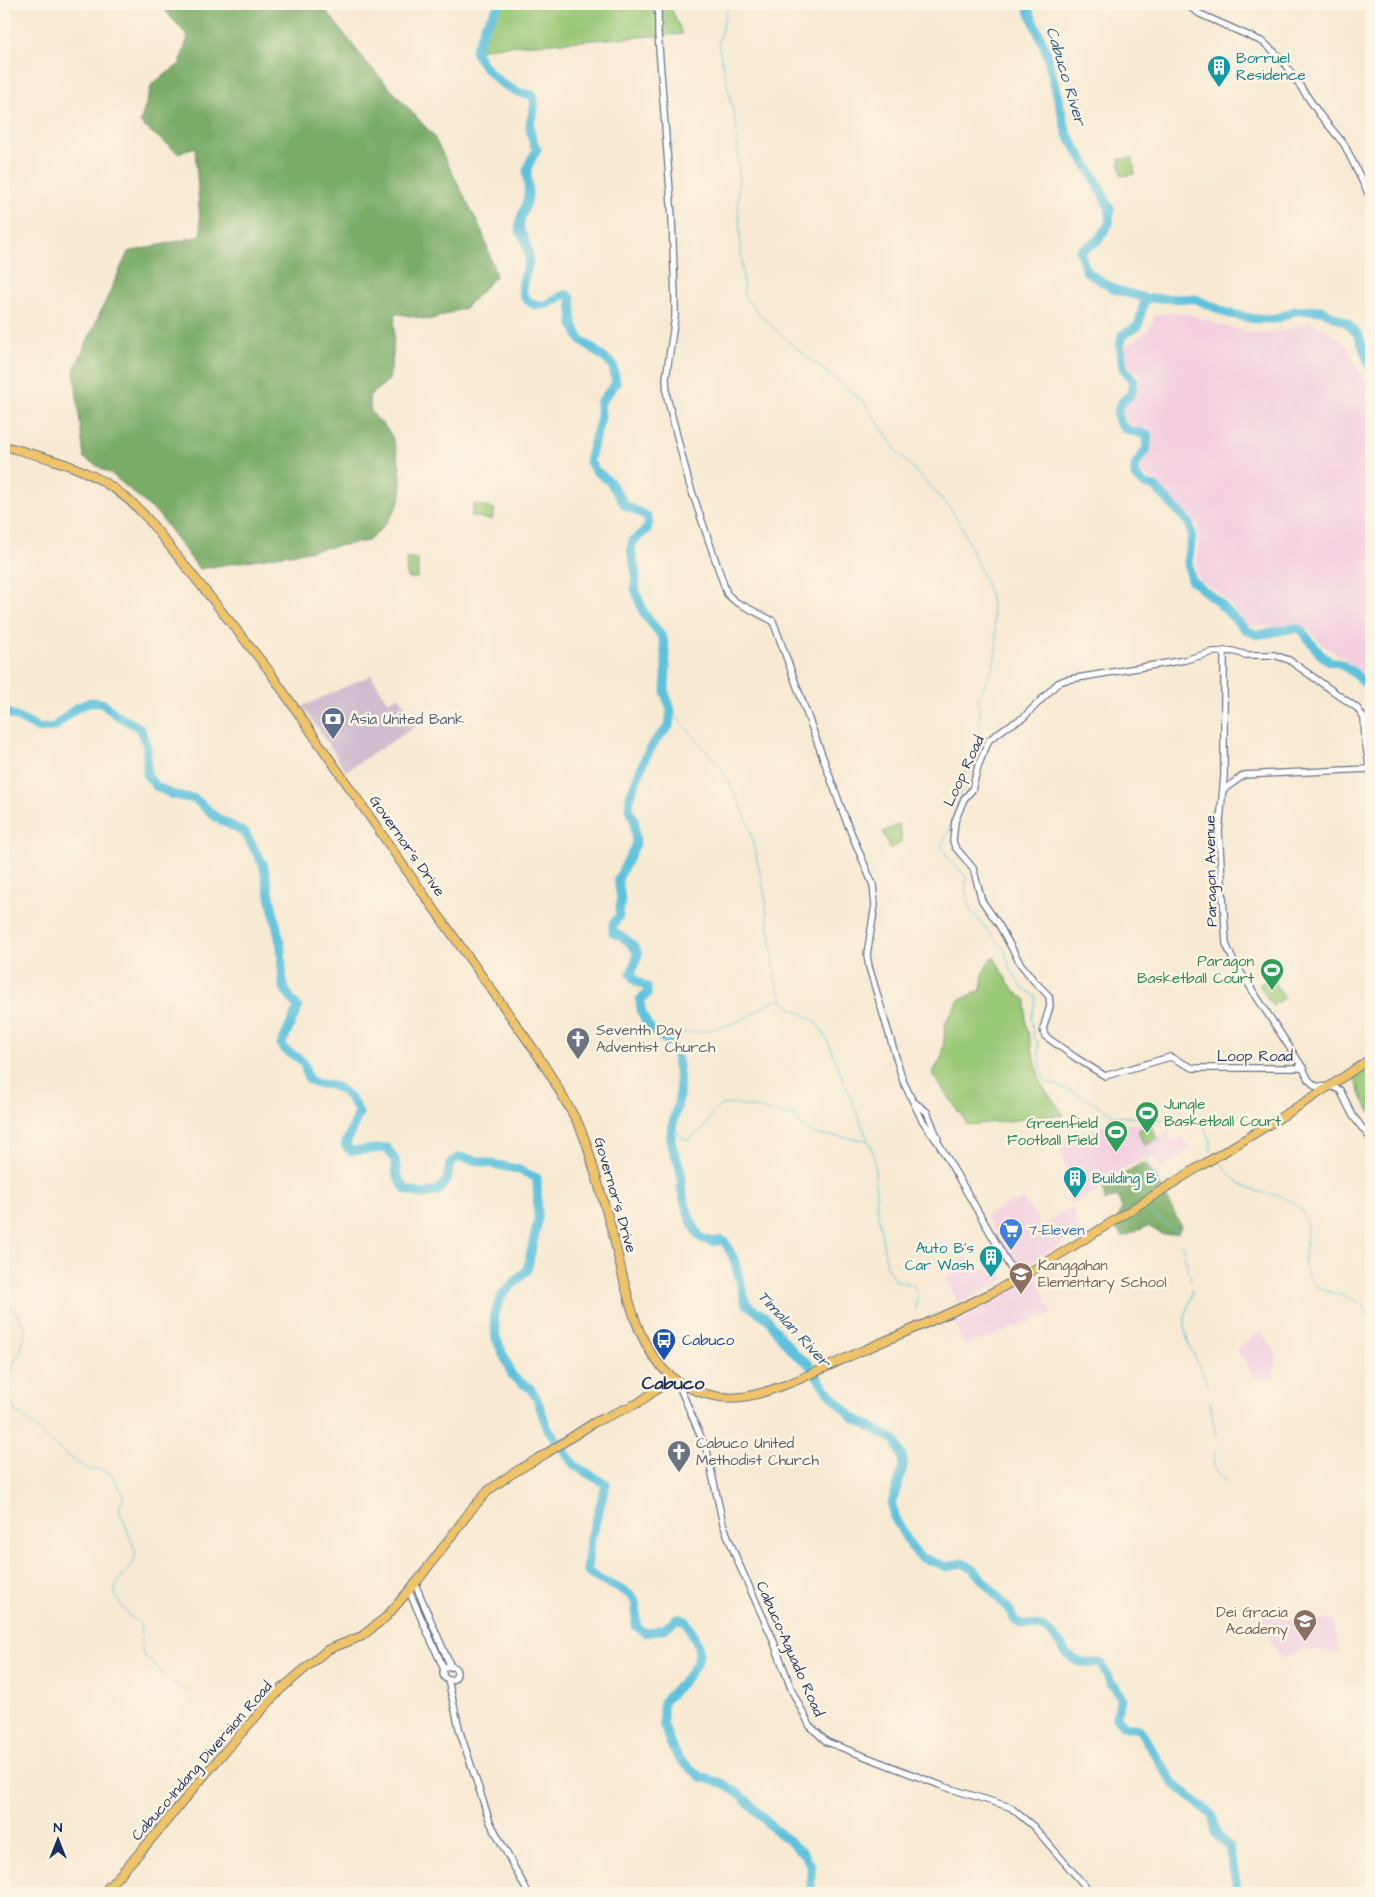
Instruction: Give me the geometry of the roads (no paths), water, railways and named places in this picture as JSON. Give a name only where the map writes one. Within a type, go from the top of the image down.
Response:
[{"type":"main road","name":"Governor's Drive","points":[[4,446],[85,471],[102,479],[125,495],[148,518],[267,668],[552,1076],[579,1125],[587,1145],[632,1307],[642,1334],[656,1360],[675,1379],[704,1393],[724,1398],[737,1398],[764,1392],[947,1314],[1017,1279],[1315,1096],[1371,1058]]},
{"type":"main road","name":"Cabuco-Indang Diversion Road","points":[[103,1893],[143,1850],[225,1751],[281,1690],[328,1650],[369,1632],[386,1617],[415,1584],[485,1494],[510,1475],[605,1416],[638,1403],[675,1379]]},
{"type":"street","points":[[658,4],[658,34],[674,267],[675,317],[666,378],[667,397],[691,490],[727,594],[736,602],[773,621],[845,818],[873,885],[874,904],[867,955],[904,1081],[914,1102],[927,1112],[939,1144],[1017,1279]]},
{"type":"street","points":[[1185,4],[1200,14],[1263,42],[1280,57],[1320,115],[1344,144],[1371,199]]},
{"type":"street","name":"Paragon Avenue","points":[[1224,651],[1223,790],[1219,832],[1226,944],[1234,962],[1303,1068],[1308,1079],[1315,1086]]},
{"type":"street","name":"Loop Road","points":[[1223,790],[1244,775],[1368,769],[1364,718],[1357,708],[1283,657],[1224,651],[1213,652],[1185,660],[1070,678],[1058,683],[1023,718],[1004,728],[989,740],[978,766],[972,790],[964,799],[958,812],[953,831],[953,841],[955,847],[973,868],[982,901],[999,925],[1020,963],[1049,996],[1050,1006],[1043,1030],[1045,1036],[1076,1058],[1106,1076],[1170,1057],[1193,1068],[1303,1068]]},
{"type":"street","points":[[1351,1072],[1340,1081],[1338,1086],[1353,1116],[1371,1139]]},
{"type":"street","points":[[1315,1096],[1317,1089],[1315,1086],[1340,1090]]},
{"type":"street","name":"Cabuco-Aguado Road","points":[[675,1379],[703,1440],[710,1461],[723,1524],[772,1638],[792,1691],[810,1726],[827,1742],[945,1787],[1010,1807],[1033,1826],[1091,1893]]},
{"type":"street","points":[[415,1584],[451,1667],[456,1672],[450,1680],[460,1732],[490,1822],[528,1893]]},
{"type":"street","points":[[409,1591],[444,1669],[444,1676],[450,1680]]},
{"type":"street","points":[[444,1669],[451,1667]]},
{"type":"waterway","name":"Timalan River","points":[[500,4],[485,26],[475,51],[485,67],[499,81],[515,91],[533,95],[534,100],[530,129],[537,150],[527,171],[528,197],[519,227],[526,243],[529,257],[522,289],[523,294],[526,299],[536,305],[545,305],[566,294],[571,298],[573,324],[579,338],[613,365],[616,383],[600,403],[601,417],[589,461],[596,471],[610,482],[625,505],[647,516],[649,522],[647,529],[633,541],[631,549],[636,575],[635,589],[644,614],[661,635],[664,642],[666,665],[665,693],[671,710],[669,726],[656,740],[646,756],[630,796],[629,809],[634,819],[636,844],[618,879],[621,899],[619,916],[613,924],[613,933],[628,941],[638,954],[631,974],[636,981],[647,987],[647,994],[640,1000],[642,1012],[646,1022],[673,1047],[676,1054],[679,1070],[679,1091],[671,1142],[680,1168],[681,1188],[688,1214],[701,1238],[713,1242],[721,1240],[725,1242],[734,1259],[746,1304],[767,1318],[796,1355],[808,1363],[825,1388],[852,1417],[895,1440],[902,1457],[903,1467],[892,1503],[894,1517],[912,1548],[920,1557],[947,1567],[962,1563],[972,1568],[1010,1611],[1016,1621],[1040,1627],[1050,1632],[1073,1659],[1084,1663],[1101,1663],[1111,1683],[1122,1697],[1116,1716],[1123,1726],[1139,1729],[1173,1783],[1213,1816],[1216,1834],[1229,1847],[1238,1893]]},
{"type":"waterway","points":[[733,4],[728,7],[718,43],[736,125],[739,169],[738,203],[744,296],[762,317],[796,348],[865,403],[897,451],[949,507],[962,527],[990,593],[997,644],[993,667],[978,698],[981,744],[964,776],[959,801],[941,846],[950,861],[966,876],[966,892],[971,911],[1005,951],[1010,967],[1022,988],[1034,995],[1036,999],[1031,1019],[1034,1039],[1037,1041],[1041,1067],[1046,1082],[1076,1093],[1116,1116],[1202,1123],[1210,1140],[1211,1151]]},
{"type":"waterway","name":"Cabuco River","points":[[1026,4],[1046,51],[1067,134],[1094,177],[1110,209],[1109,224],[1097,241],[1080,251],[1086,271],[1113,289],[1145,298],[1196,299],[1227,313],[1255,319],[1276,319],[1294,311],[1321,310],[1347,323],[1359,336],[1371,369]]},
{"type":"waterway","name":"Cabuco River","points":[[1145,298],[1138,326],[1122,335],[1120,345],[1123,368],[1134,381],[1131,393],[1120,404],[1118,416],[1120,423],[1126,429],[1148,436],[1146,449],[1135,466],[1135,475],[1144,484],[1155,487],[1189,523],[1192,535],[1188,562],[1191,580],[1217,601],[1246,630],[1257,635],[1295,628],[1301,630],[1321,655],[1329,661],[1341,664],[1371,689]]},
{"type":"waterway","points":[[4,711],[40,729],[54,727],[76,708],[91,702],[102,703],[116,715],[140,728],[147,747],[147,776],[156,786],[171,794],[195,799],[217,818],[245,833],[263,864],[281,947],[283,987],[298,1008],[281,1045],[286,1051],[302,1061],[307,1077],[311,1081],[337,1088],[345,1093],[355,1105],[359,1113],[345,1145],[351,1151],[387,1148],[395,1160],[397,1176],[406,1190],[423,1194],[438,1191],[447,1180],[450,1163],[459,1157],[517,1169],[537,1178],[538,1220],[527,1270],[502,1295],[494,1315],[496,1338],[513,1377],[530,1388],[536,1397],[548,1429],[575,1466],[606,1484],[590,1542],[587,1570],[598,1579],[632,1597],[636,1605],[636,1626],[645,1633],[664,1629],[678,1618],[686,1621],[696,1642],[699,1654],[694,1667],[663,1702],[663,1723],[670,1743],[679,1759],[701,1777],[722,1783],[741,1795],[771,1826],[802,1852],[811,1865],[811,1893]]},
{"type":"waterway","points":[[671,710],[722,769],[742,808],[750,829],[765,895],[776,982],[784,1002],[816,1022],[826,1037],[868,1140]]},
{"type":"waterway","points":[[651,1030],[673,1033],[706,1031],[739,1021],[776,1000],[784,1002]]},
{"type":"waterway","points":[[673,1120],[678,1132],[688,1140],[703,1129],[721,1105],[737,1104],[794,1116],[811,1134],[868,1140],[874,1155],[877,1208],[887,1267],[895,1280],[913,1285],[917,1293],[916,1310]]},
{"type":"waterway","points":[[1157,1141],[1166,1135],[1170,1128],[1169,1123],[1165,1120]]},
{"type":"waterway","points":[[1142,1196],[1142,1185],[1152,1169],[1145,1161],[1151,1150]]},
{"type":"waterway","points":[[1221,1163],[1241,1185],[1282,1197],[1295,1204],[1301,1210],[1307,1227],[1305,1264],[1311,1281],[1322,1289],[1360,1303],[1371,1318]]},
{"type":"waterway","points":[[1148,1210],[1154,1217],[1179,1234]]},
{"type":"waterway","points":[[1181,1243],[1191,1280]]},
{"type":"waterway","points":[[1192,1289],[1185,1319],[1186,1336],[1208,1384]]},
{"type":"waterway","points":[[4,1302],[15,1311],[26,1330],[20,1354],[11,1367],[7,1397],[13,1408],[65,1454],[89,1470],[100,1469],[111,1474],[124,1496],[119,1509],[136,1552],[133,1564],[119,1580],[115,1589],[115,1596],[128,1615],[137,1621],[141,1627],[141,1648],[144,1656],[164,1676],[186,1691]]},
{"type":"waterway","points":[[1210,1401],[1216,1437]]},
{"type":"waterway","points":[[1215,1450],[1213,1465],[1226,1483]]},
{"type":"place","name":"Borruel Residence","points":[[1219,88]]},
{"type":"place","name":"Asia United Bank","points":[[333,740]]},
{"type":"place","name":"Paragon Basketball Court","points":[[1272,991]]},
{"type":"place","name":"Seventh Day Adventist Church","points":[[578,1060]]},
{"type":"place","name":"Jungle Basketball Court","points":[[1147,1134]]},
{"type":"place","name":"Greenfield Football Field","points":[[1116,1153]]},
{"type":"place","name":"Building B","points":[[1075,1199]]},
{"type":"place","name":"7-Eleven","points":[[1011,1251]]},
{"type":"place","name":"Auto B's Car Wash","points":[[991,1278]]},
{"type":"place","name":"Kanggahan Elementary School","points":[[1021,1295]]},
{"type":"place","name":"Cabuco","points":[[664,1361]]},
{"type":"place","name":"Cabuco United Methodist Church","points":[[679,1473]]},
{"type":"place","name":"Dei Gracia Academy","points":[[1305,1642]]},
{"type":"district","name":"Cabuco","points":[[673,1383]]}]
